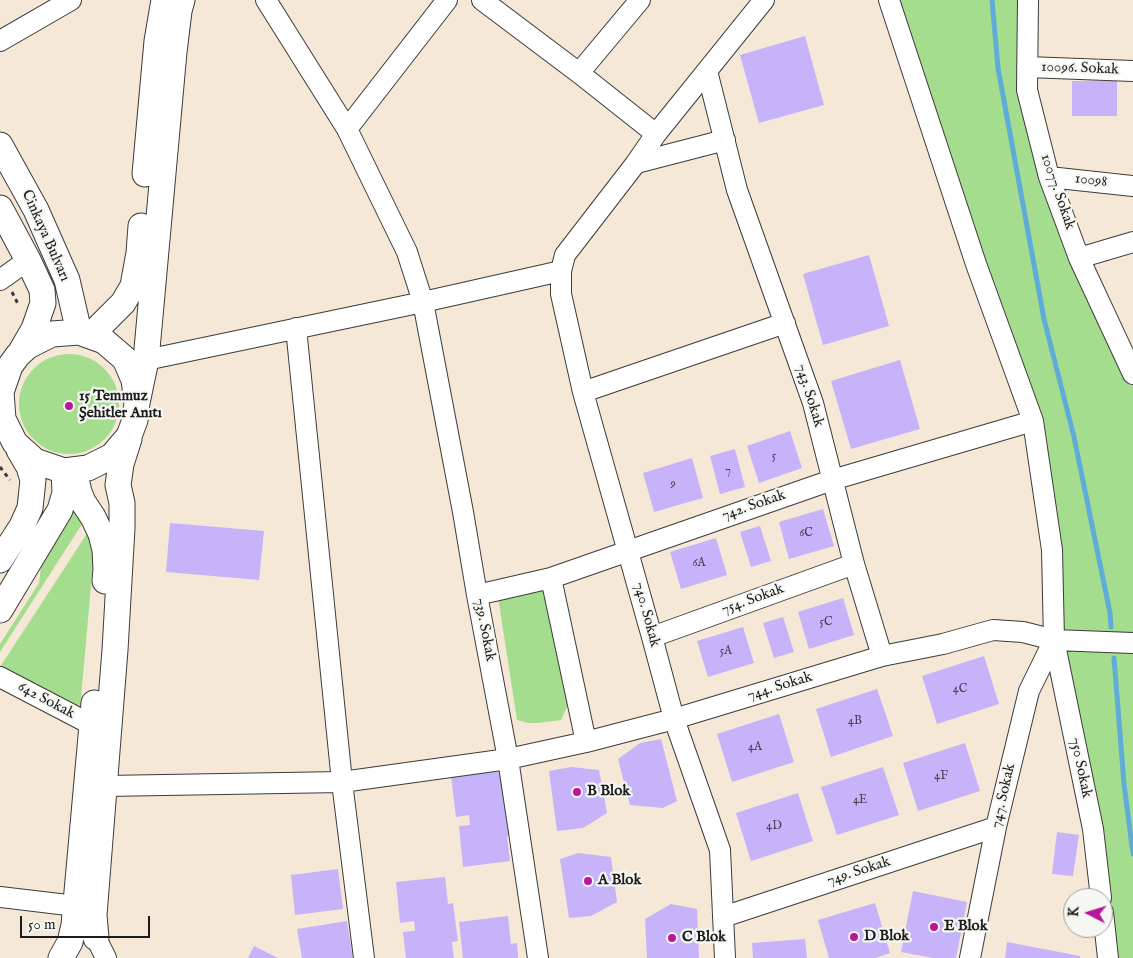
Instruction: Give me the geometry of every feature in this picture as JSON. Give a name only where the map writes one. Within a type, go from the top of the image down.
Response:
[{"type":"main road","points":[[84,334],[123,304],[133,286],[138,253],[157,41],[164,0]]},
{"type":"main road","points":[[101,951],[94,915],[105,786],[122,528],[122,503],[118,485],[121,464],[135,420],[146,360],[174,52],[182,0]]},
{"type":"main road","name":"Cinkaya Bulvarı","points":[[0,145],[36,210],[66,280],[84,334]]},
{"type":"main road","name":"Cinkaya Bulvarı","points":[[0,208],[42,290],[43,303],[34,329],[18,356]]},
{"type":"main road","points":[[0,560],[22,526],[30,508],[32,492],[33,480],[29,467],[3,419],[1,385],[10,366],[18,356],[28,346],[52,334],[84,334],[104,341],[125,359],[134,380],[137,403]]},
{"type":"main road","points":[[15,443],[35,462],[69,470],[88,468],[112,456],[129,436]]},
{"type":"main road","points":[[0,610],[60,510],[69,470]]},
{"type":"main road","points":[[61,958],[70,942],[74,925],[106,569],[105,550],[101,534],[94,516],[83,502],[69,470]]},
{"type":"street","points":[[0,41],[71,0]]},
{"type":"street","name":"739. Sokak","points":[[266,0],[347,129],[407,252],[423,302],[464,512],[477,595],[508,759],[538,958]]},
{"type":"street","points":[[347,129],[447,0]]},
{"type":"street","points":[[482,0],[656,134]]},
{"type":"street","points":[[579,73],[640,0]]},
{"type":"street","points":[[146,360],[561,271],[566,255],[656,134],[764,0]]},
{"type":"street","name":"750 Sokak","points":[[889,0],[976,264],[1033,421],[1052,550],[1054,640],[1093,829],[1100,888]]},
{"type":"street","name":"10077. Sokak","points":[[1028,0],[1028,90],[1049,177],[1080,258],[1133,374]]},
{"type":"street","name":"10096. Sokak","points":[[1027,68],[1133,71]]},
{"type":"street","name":"743. Sokak","points":[[707,71],[737,190],[813,404],[854,564],[882,656]]},
{"type":"street","points":[[636,163],[725,140]]},
{"type":"street","name":"10098","points":[[1049,177],[1133,186]]},
{"type":"street","points":[[1080,258],[1133,242]]},
{"type":"street","points":[[0,280],[28,260]]},
{"type":"street","name":"740. Sokak","points":[[561,271],[561,294],[583,392],[674,719],[720,850],[725,958]]},
{"type":"street","points":[[583,392],[785,323]]},
{"type":"street","points":[[296,328],[342,782],[364,958]]},
{"type":"street","name":"742. Sokak","points":[[477,595],[551,578],[832,480],[1033,421]]},
{"type":"street","name":"754. Sokak","points":[[652,637],[854,564]]},
{"type":"street","points":[[551,578],[586,742]]},
{"type":"street","name":"744. Sokak","points":[[105,786],[342,782],[508,759],[586,742],[674,719],[882,656],[944,644],[993,630],[1023,632],[1054,640],[1133,643]]},
{"type":"street","name":"747. Sokak","points":[[970,958],[996,827],[1029,691],[1054,640]]},
{"type":"street","name":"642 Sokak","points":[[0,677],[92,725]]},
{"type":"street","name":"749. Sokak","points":[[723,916],[996,827]]},
{"type":"street","points":[[0,898],[76,906]]},
{"type":"street","points":[[1106,938],[1108,958]]},
{"type":"green space","points":[[889,0],[1028,0],[1027,90],[1049,177],[1133,374],[1133,958],[1108,958],[1105,938],[1113,938],[1113,888],[1096,888],[1054,640],[1033,421]]},
{"type":"green space","points":[[69,354],[88,358],[104,369],[115,385],[119,404],[115,423],[104,439],[88,450],[69,454],[50,450],[34,439],[23,423],[19,404],[23,385],[34,369],[50,358]]},
{"type":"green space","points":[[72,511],[75,511],[84,521],[0,652],[0,644],[39,583],[41,566]]},
{"type":"green space","points":[[88,532],[94,552],[80,709],[0,667]]},
{"type":"green space","points":[[547,583],[569,702],[561,720],[528,723],[517,720],[498,597]]},
{"type":"building","points":[[805,36],[824,105],[759,123],[740,55]]},
{"type":"building","points":[[1072,81],[1117,81],[1117,116],[1072,116]]},
{"type":"building","points":[[869,255],[889,326],[823,345],[803,274]]},
{"type":"building","points":[[900,360],[920,429],[851,449],[831,381]]},
{"type":"building","points":[[790,431],[802,468],[759,483],[747,446]]},
{"type":"building","points":[[735,449],[745,487],[720,494],[710,456]]},
{"type":"building","points":[[692,458],[703,498],[654,512],[643,473]]},
{"type":"building","points":[[823,509],[834,546],[789,559],[779,522]]},
{"type":"building","points":[[170,523],[264,531],[259,580],[166,572]]},
{"type":"building","points":[[760,526],[771,561],[751,567],[740,532]]},
{"type":"building","points":[[716,538],[727,575],[681,589],[670,552]]},
{"type":"building","points":[[843,598],[854,635],[809,649],[798,612]]},
{"type":"building","points":[[783,617],[794,652],[774,658],[763,623]]},
{"type":"building","points":[[743,627],[754,663],[708,677],[697,641]]},
{"type":"building","points":[[984,656],[999,704],[937,724],[922,676]]},
{"type":"building","points":[[877,689],[893,736],[831,757],[816,709]]},
{"type":"building","points":[[779,714],[794,762],[732,782],[717,734]]},
{"type":"building","points":[[661,739],[677,801],[663,808],[630,805],[618,759],[640,743]]},
{"type":"building","points":[[965,743],[980,791],[918,811],[903,763]]},
{"type":"building","name":"B Blok","points":[[571,767],[599,770],[607,813],[583,828],[557,831],[549,771]]},
{"type":"building","points":[[883,767],[899,815],[837,835],[821,787]]},
{"type":"building","points":[[500,771],[503,798],[508,797],[513,835],[507,836],[510,861],[463,867],[459,826],[470,825],[469,815],[456,817],[451,776]]},
{"type":"building","points":[[798,793],[813,841],[751,861],[736,813]]},
{"type":"building","points":[[1057,832],[1079,835],[1073,876],[1052,874]]},
{"type":"building","name":"A Blok","points":[[578,853],[611,857],[617,902],[591,916],[569,918],[560,859]]},
{"type":"building","points":[[338,869],[343,909],[295,915],[291,875]]},
{"type":"building","points":[[445,877],[448,904],[453,903],[458,941],[452,942],[454,958],[406,958],[403,932],[415,931],[414,921],[400,923],[396,882]]},
{"type":"building","name":"E Blok","points":[[913,891],[967,902],[956,958],[933,958],[901,952]]},
{"type":"building","name":"D Blok","points":[[875,903],[890,953],[876,958],[829,958],[818,920]]},
{"type":"building","name":"C Blok","points":[[671,904],[697,909],[699,958],[647,958],[645,919]]},
{"type":"building","points":[[508,916],[511,944],[517,943],[518,958],[463,958],[459,922]]},
{"type":"building","points":[[347,921],[353,958],[302,958],[297,929]]},
{"type":"building","name":"C Blok","points":[[805,939],[807,958],[753,958],[752,943]]},
{"type":"building","points":[[1007,942],[1080,956],[1080,958],[1005,958]]},
{"type":"building","points":[[254,946],[278,958],[248,958]]},
{"type":"waterway","points":[[992,0],[998,68],[1044,319],[1074,437],[1110,613],[1111,627]]},
{"type":"waterway","points":[[1114,658],[1124,784],[1133,854]]},
{"type":"place","name":"15 Temmuz Şehitler Anıtı","points":[[69,406]]},
{"type":"place","name":"B Blok","points":[[577,792]]},
{"type":"place","name":"A Blok","points":[[588,881]]},
{"type":"place","name":"E Blok","points":[[934,927]]},
{"type":"place","name":"D Blok","points":[[854,937]]},
{"type":"place","name":"C Blok","points":[[672,938]]}]
